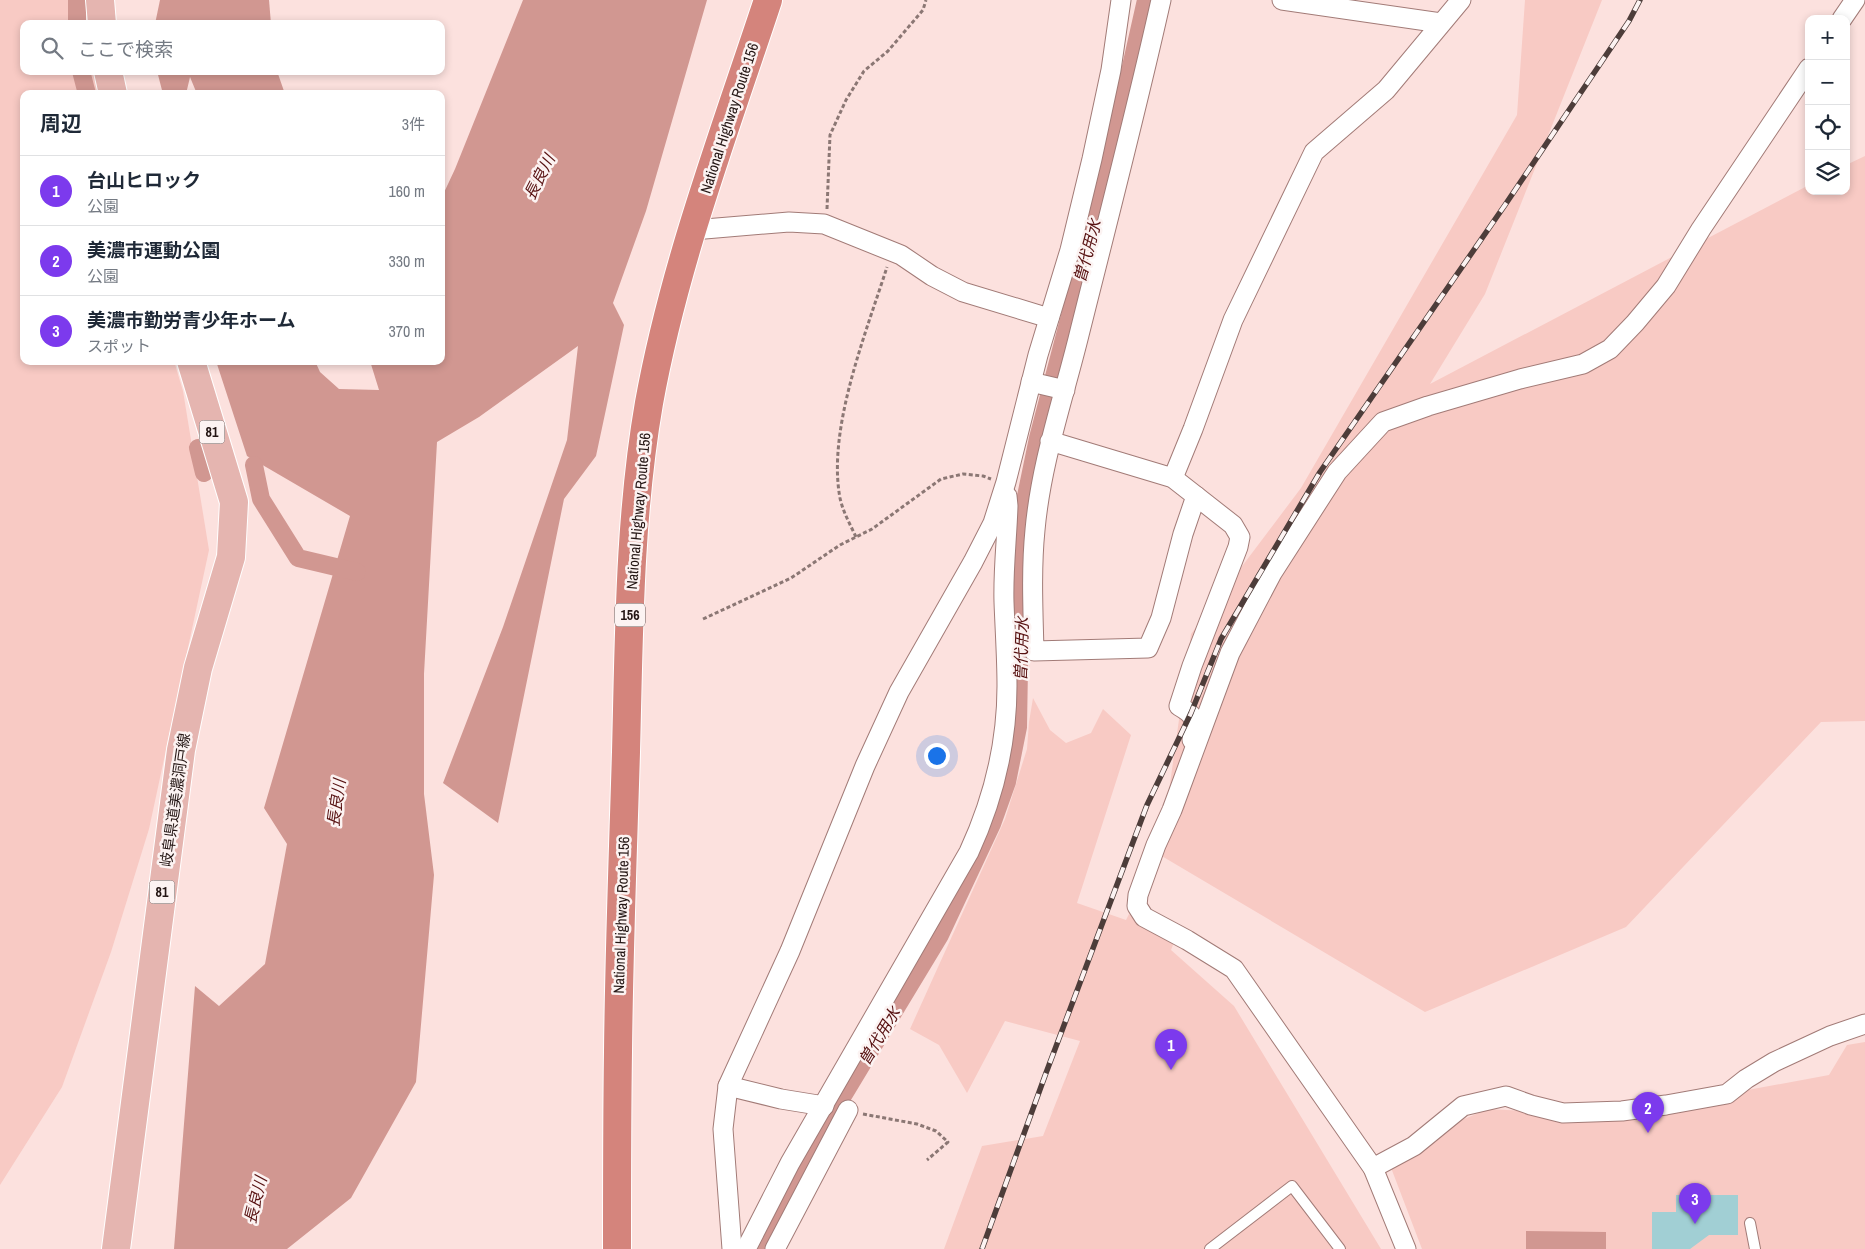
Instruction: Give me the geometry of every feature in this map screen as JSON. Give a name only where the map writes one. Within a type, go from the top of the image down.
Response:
[{"type":"highway","name":"National Highway Route 156","points":[[617,1249],[618,1051],[630,601],[643,442],[660,346],[675,290],[768,0]]},
{"type":"main road","points":[[100,0],[102,20]]},
{"type":"main road","points":[[109,75],[112,90]]},
{"type":"main road","name":"岐阜県道美濃洞戸線","points":[[116,1249],[181,750],[198,668],[231,557],[234,502],[192,365]]},
{"type":"street","points":[[732,1249],[723,1129],[728,1086],[790,951],[865,766],[899,692],[993,523],[1006,484],[1049,386],[1100,197],[1111,70],[1121,0]]},
{"type":"street","points":[[1161,0],[1136,112],[1100,197],[1070,250],[1049,318],[1050,441],[1035,530],[1034,652],[1148,648],[1161,618],[1178,552],[1196,496]]},
{"type":"street","points":[[1173,478],[1233,320],[1314,152],[1386,90],[1461,0]]},
{"type":"street","points":[[1845,15],[1855,0]]},
{"type":"street","points":[[1292,1],[1441,23]]},
{"type":"street","points":[[1406,1249],[1373,1168],[1234,969],[1144,916],[1137,906],[1138,895],[1156,845],[1172,810],[1191,754],[1230,653],[1272,573],[1337,472],[1383,422],[1520,378],[1582,364],[1610,349],[1666,286],[1701,229],[1805,74]]},
{"type":"street","points":[[693,230],[789,222],[827,225],[901,256],[932,276],[963,292],[1049,318]]},
{"type":"street","points":[[1050,441],[1173,478],[1233,525],[1240,537],[1238,547],[1192,666],[1179,706],[1191,713],[1194,718],[1191,754]]},
{"type":"street","points":[[746,1249],[790,1163],[969,852],[978,832],[994,783],[1004,734],[1007,687],[1004,600],[1008,506],[1006,484]]},
{"type":"street","points":[[1373,1168],[1414,1146],[1463,1106],[1506,1096],[1563,1114],[1622,1111],[1727,1094],[1746,1078],[1774,1062],[1830,1036],[1865,1024]]},
{"type":"street","points":[[728,1086],[781,1099],[824,1106]]},
{"type":"street","points":[[775,1249],[848,1110]]},
{"type":"lane","points":[[1210,1249],[1292,1186],[1340,1249]]},
{"type":"lane","points":[[1750,1223],[1755,1249]]},
{"type":"path","points":[[827,225],[830,135],[846,100],[864,71],[888,51],[923,10],[926,0]]},
{"type":"path","points":[[856,537],[846,516],[841,498],[838,471],[839,449],[853,374],[892,252]]},
{"type":"path","points":[[703,619],[791,578],[818,558],[872,529],[941,479],[963,474],[983,476],[1006,484]]},
{"type":"path","points":[[848,1110],[917,1124],[936,1131],[948,1142],[927,1160]]},
{"type":"shaded area","points":[[0,0],[80,0],[84,20],[20,20],[20,75],[96,75],[100,90],[20,90],[20,365],[175,365],[183,391],[209,550],[149,829],[111,952],[62,1087],[0,1185]]},
{"type":"shaded area","points":[[1525,0],[1602,0],[1485,294],[1430,384],[1805,187],[1805,195],[1850,195],[1850,163],[1865,156],[1865,721],[1821,722],[1626,927],[1425,1012],[1160,855],[1191,634],[1301,488],[1517,115]]},
{"type":"shaded area","points":[[1033,698],[1050,730],[1066,743],[1091,733],[1103,709],[1131,735],[1077,903],[1126,920],[1129,914],[1143,926],[1176,937],[1171,950],[1234,1006],[1381,1249],[944,1249],[982,1146],[1043,1136],[1080,1041],[1005,1021],[967,1093],[939,1045],[910,1029],[1005,819],[1027,749]]},
{"type":"shaded area","points":[[1865,1042],[1865,1249],[1422,1249],[1385,1152],[1488,1109],[1563,1113],[1634,1111],[1829,1075],[1847,1045]]},
{"type":"water","points":[[160,0],[269,0],[271,20],[156,20]]},
{"type":"water","name":"長良川","points":[[523,0],[707,0],[646,211],[613,303],[624,325],[596,456],[564,499],[498,823],[443,783],[503,627],[567,440],[578,346],[479,417],[437,442],[424,674],[424,794],[434,875],[416,1082],[351,1198],[287,1249],[174,1249],[195,986],[219,1006],[265,964],[287,844],[264,808],[350,516],[247,456],[217,365],[317,365],[320,372],[339,389],[379,390],[371,365],[445,365],[445,190]]},
{"type":"water","points":[[158,75],[278,75],[284,90],[195,90],[190,77],[187,90],[162,90]]},
{"type":"water","points":[[1526,1231],[1606,1232],[1606,1249],[1526,1249]]},
{"type":"building","points":[[1676,1195],[1738,1195],[1738,1235],[1709,1235],[1690,1249],[1652,1249],[1652,1212],[1676,1212]]},
{"type":"waterway","points":[[77,0],[77,20]]},
{"type":"waterway","name":"曽代用水","points":[[762,1249],[766,1237],[844,1094],[940,935],[992,824],[1007,782],[1018,727],[1020,607],[1025,501],[1038,438],[1105,182],[1146,0]]},
{"type":"waterway","points":[[82,75],[86,90]]},
{"type":"waterway","points":[[198,448],[204,473]]},
{"type":"waterway","points":[[254,465],[261,499],[298,558],[357,572]]},
{"type":"railway","points":[[982,1249],[1147,805],[1191,713],[1221,639],[1320,472],[1505,205],[1629,21],[1640,0]]},
{"type":"place","name":"台山ヒロック","points":[[1171,1070]]},
{"type":"place","name":"美濃市運動公園","points":[[1648,1133]]},
{"type":"place","name":"美濃市勤労青少年ホーム","points":[[1695,1224]]}]
